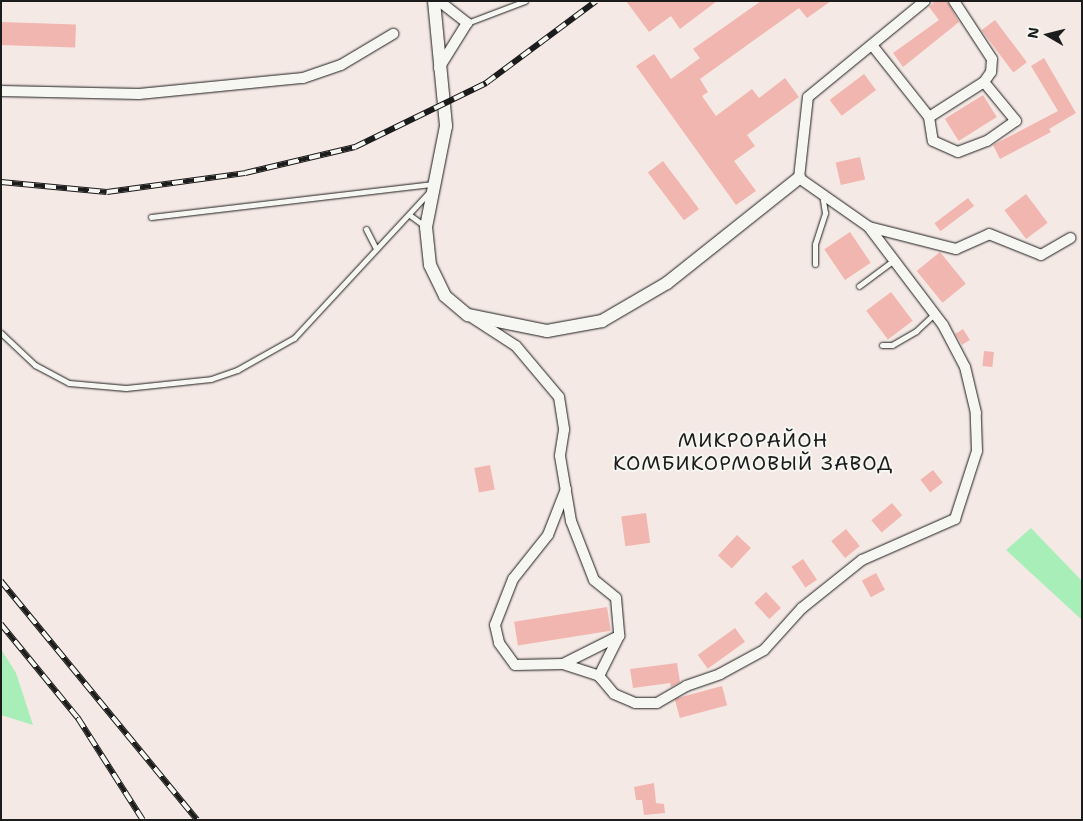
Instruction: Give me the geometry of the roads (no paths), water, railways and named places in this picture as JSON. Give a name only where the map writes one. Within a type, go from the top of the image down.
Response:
[{"type":"street","points":[[434,1],[446,126],[426,227],[430,265],[445,296],[468,315],[516,346],[559,397],[564,430],[560,456],[567,486],[571,521],[594,580],[616,598],[619,636],[598,676]]},
{"type":"street","points":[[439,1],[467,23],[439,68]]},
{"type":"street","points":[[468,315],[547,331],[602,322],[667,283],[799,178],[808,97],[925,1]]},
{"type":"street","points":[[929,117],[984,82],[991,72],[992,59],[954,1]]},
{"type":"street","points":[[1,91],[139,94],[303,78],[341,65],[393,34]]},
{"type":"street","points":[[872,45],[929,117],[933,141],[958,152],[987,141],[1016,121],[984,82]]},
{"type":"street","points":[[567,486],[548,535],[513,579],[495,625],[499,643],[515,665],[564,664],[598,676],[614,694],[635,703],[657,703],[764,650],[802,608],[862,560],[955,518],[978,451],[976,413],[965,367],[934,314],[868,228],[822,192],[799,178]]},
{"type":"street","points":[[868,228],[956,249],[990,234],[1041,255],[1071,238]]},
{"type":"street","points":[[564,664],[619,636]]},
{"type":"lane","points":[[467,23],[525,1]]},
{"type":"lane","points":[[1,333],[35,365],[69,383],[126,388],[211,379],[237,370],[294,338],[376,249],[411,216],[436,183]]},
{"type":"lane","points":[[152,217],[436,183]]},
{"type":"lane","points":[[815,264],[815,244],[825,213],[822,192]]},
{"type":"lane","points":[[411,216],[426,227]]},
{"type":"lane","points":[[366,229],[376,249]]},
{"type":"lane","points":[[859,286],[894,260]]},
{"type":"lane","points":[[882,345],[892,345],[916,331],[934,314]]},
{"type":"railway","points":[[1,182],[107,192],[245,173],[355,147],[486,83],[596,1]]},
{"type":"railway","points":[[1,581],[197,820]]},
{"type":"railway","points":[[1,624],[78,718],[143,820]]},
{"type":"district","name":"МИКРОРАЙОН КОМБИКОРМОВЫЙ ЗАВОД","points":[[753,452]]}]
